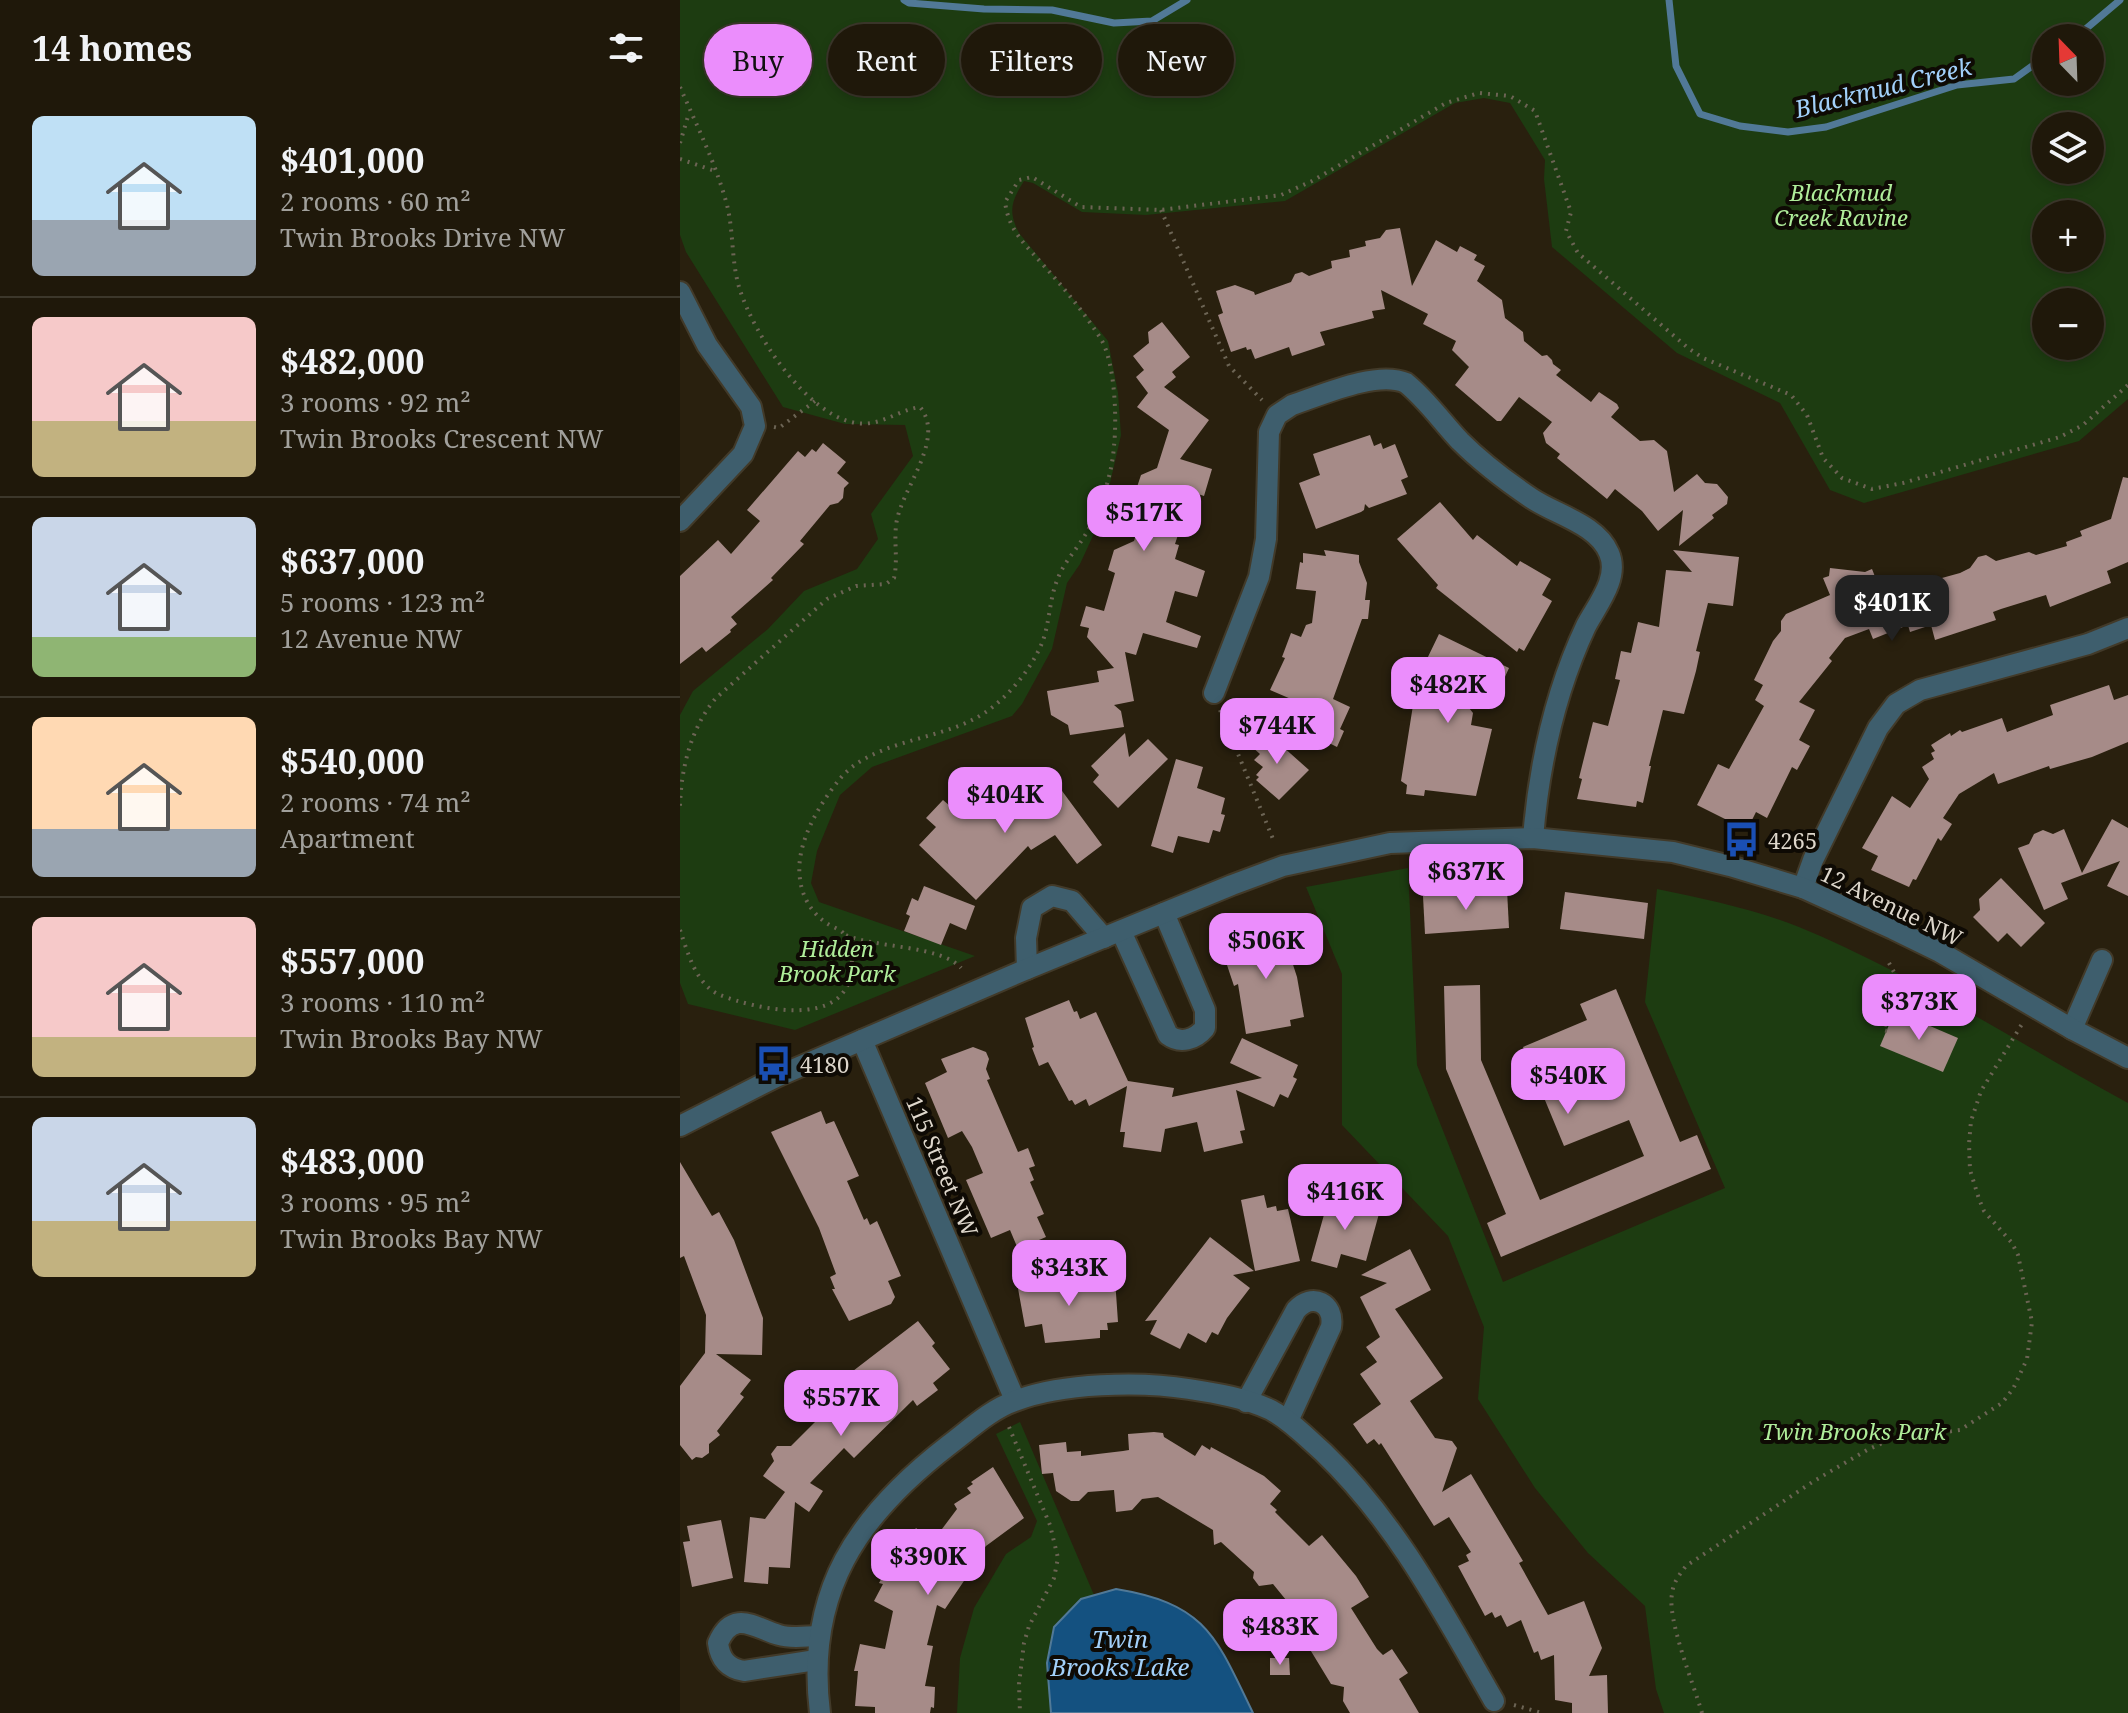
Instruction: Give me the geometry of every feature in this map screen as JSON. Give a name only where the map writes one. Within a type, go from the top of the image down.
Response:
[{"type":"street","points":[[680,292],[707,345],[751,407],[755,426],[743,454],[680,521]]},
{"type":"street","points":[[1214,693],[1259,577],[1266,539],[1267,444],[1272,422],[1277,415],[1301,401],[1369,381],[1396,378],[1416,391],[1459,440],[1486,465],[1542,505],[1592,532],[1609,552],[1613,564],[1611,577],[1586,627],[1554,712],[1538,789],[1533,838]]},
{"type":"street","points":[[1803,888],[1813,860],[1878,728],[1896,704],[1920,690],[2088,644],[2128,628]]},
{"type":"street","name":"12 Avenue NW","points":[[680,1126],[776,1077],[1164,913],[1283,866],[1390,843],[1533,838],[1673,852],[1730,866],[1803,888],[1940,952],[2128,1058]]},
{"type":"street","points":[[1027,969],[1026,938],[1032,908],[1052,896],[1072,901],[1112,934],[1168,1035],[1180,1040],[1194,1037],[1205,1028],[1205,1010],[1164,913]]},
{"type":"street","points":[[2072,1029],[2102,960]]},
{"type":"street","name":"115 Street NW","points":[[862,1040],[1015,1400]]},
{"type":"street","points":[[1246,1402],[1296,1310],[1312,1300],[1324,1303],[1332,1314],[1331,1327],[1288,1421]]},
{"type":"street","points":[[820,1713],[816,1677],[819,1636],[839,1571],[854,1540],[876,1510],[923,1465],[1015,1400],[1063,1390],[1122,1384],[1164,1385],[1246,1402],[1268,1409],[1288,1421],[1344,1473],[1387,1522],[1424,1579],[1494,1701]]},
{"type":"street","points":[[816,1660],[735,1670],[722,1659],[718,1643],[725,1631],[740,1623],[779,1635],[819,1636]]},
{"type":"path","points":[[680,87],[716,172],[730,221],[740,292],[783,370],[815,401],[856,423],[880,422],[914,408],[923,408],[928,447],[896,523],[894,578],[886,584],[856,586],[827,599],[716,698],[700,724],[683,766],[680,806]]},
{"type":"path","points":[[961,968],[956,962],[928,953],[844,934],[815,914],[806,900],[798,861],[826,797],[841,777],[868,755],[932,736],[977,718],[1009,691],[1042,643],[1058,578],[1088,530],[1102,499],[1114,447],[1113,382],[1102,342],[1058,281],[1008,222],[1005,202],[1019,180],[1032,177],[1081,207],[1161,210],[1281,195],[1312,181],[1446,103],[1479,93],[1510,96],[1535,111],[1571,212],[1566,231],[1578,253],[1703,358],[1791,395],[1807,415],[1823,458],[1842,478],[1872,489],[1903,483],[2060,437],[2083,425],[2128,385]]},
{"type":"path","points":[[680,143],[690,111]]},
{"type":"path","points":[[680,159],[716,172]]},
{"type":"path","points":[[1161,210],[1229,366],[1277,415]]},
{"type":"path","points":[[755,426],[779,428],[815,401]]},
{"type":"path","points":[[1214,693],[1273,839]]},
{"type":"path","points":[[680,930],[695,969],[710,989],[720,995],[781,1010],[820,1009],[844,992],[852,963],[844,934]]},
{"type":"path","points":[[1889,963],[1902,987]]},
{"type":"path","points":[[1902,987],[1930,986]]},
{"type":"path","points":[[1887,1031],[1883,1030],[1902,987]]},
{"type":"path","points":[[1702,1713],[1672,1611],[1675,1581],[1686,1566],[1814,1481],[1867,1450],[1889,1440],[1948,1433],[1973,1424],[2002,1403],[2021,1374],[2027,1359],[2032,1322],[2018,1255],[2012,1243],[1984,1211],[1970,1170],[1969,1144],[1971,1121],[1981,1091],[2022,1024]]},
{"type":"path","points":[[1009,1427],[1050,1525],[1058,1558],[1054,1578],[1029,1626],[1024,1643],[1019,1684],[1020,1713]]},
{"type":"path","points":[[1494,1701],[1542,1713]]},
{"type":"green space","name":"Blackmud Creek Ravine","points":[[680,0],[2128,0],[2128,399],[2079,441],[1864,503],[1830,490],[1780,403],[1677,353],[1552,247],[1544,179],[1545,160],[1510,103],[1484,98],[1455,103],[1285,201],[1146,215],[1082,212],[1033,183],[1024,181],[1012,207],[1019,233],[1108,341],[1118,393],[1121,435],[1103,514],[1080,564],[1067,583],[1052,649],[1022,704],[1012,716],[872,767],[840,795],[817,851],[811,883],[819,902],[975,956],[795,1030],[688,1004],[680,983],[680,715],[693,691],[768,629],[804,591],[857,569],[878,539],[871,514],[913,456],[905,425],[845,424],[783,407],[686,252],[680,235]]},
{"type":"green space","name":"Twin Brooks Park","points":[[1408,868],[1417,1065],[1503,1282],[1725,1188],[1645,1002],[1657,889],[1765,915],[1841,946],[1925,988],[2128,1103],[2128,1713],[1664,1713],[1656,1689],[1645,1606],[1588,1553],[1535,1488],[1478,1399],[1484,1327],[1448,1236],[1342,1125],[1342,974],[1306,887]]},
{"type":"green space","points":[[1020,1422],[1094,1595],[1081,1599],[1047,1663],[1051,1713],[957,1713],[960,1658],[974,1608],[1006,1554],[1031,1537],[1037,1521],[996,1434]]},
{"type":"water","name":"Twin Brooks Lake","points":[[1116,1589],[1171,1604],[1205,1628],[1229,1664],[1253,1713],[1051,1713],[1047,1663],[1054,1627],[1081,1599]]},
{"type":"building","points":[[1400,228],[1412,286],[1436,240],[1457,252],[1460,246],[1477,255],[1474,260],[1485,266],[1477,281],[1502,300],[1505,318],[1523,332],[1524,341],[1542,356],[1547,355],[1561,370],[1556,375],[1591,402],[1599,392],[1617,404],[1619,408],[1611,417],[1640,441],[1654,440],[1667,451],[1674,492],[1697,474],[1705,483],[1717,484],[1728,497],[1727,504],[1679,546],[1683,510],[1658,531],[1642,511],[1615,489],[1607,499],[1557,458],[1560,454],[1546,443],[1543,433],[1552,422],[1519,397],[1501,421],[1497,421],[1455,385],[1469,367],[1452,350],[1456,341],[1423,324],[1428,314],[1381,290],[1385,309],[1372,311],[1374,318],[1320,332],[1325,345],[1292,356],[1289,347],[1255,359],[1251,349],[1247,350],[1246,347],[1231,352],[1218,315],[1223,313],[1216,291],[1235,285],[1255,295],[1291,282],[1295,274],[1302,272],[1309,276],[1332,268],[1331,261],[1350,257],[1349,250],[1366,246],[1365,241],[1380,238],[1386,230]]},
{"type":"building","points":[[1162,322],[1190,357],[1172,372],[1176,377],[1164,387],[1209,420],[1180,459],[1212,469],[1204,496],[1192,492],[1175,544],[1179,545],[1175,559],[1205,571],[1197,597],[1175,591],[1166,622],[1201,636],[1197,648],[1143,633],[1136,655],[1125,652],[1134,701],[1114,705],[1121,711],[1124,727],[1070,735],[1068,725],[1051,715],[1047,691],[1099,682],[1097,671],[1114,668],[1087,637],[1089,628],[1080,626],[1086,606],[1104,611],[1115,573],[1108,570],[1114,550],[1134,541],[1144,508],[1136,490],[1141,475],[1157,468],[1169,430],[1137,407],[1148,393],[1136,377],[1144,370],[1133,356],[1149,343],[1148,332]]},
{"type":"building","points":[[1370,435],[1374,446],[1381,443],[1383,449],[1395,444],[1408,477],[1401,480],[1407,494],[1369,508],[1365,504],[1361,512],[1316,529],[1299,483],[1320,475],[1313,454]]},
{"type":"building","points":[[823,443],[846,462],[837,473],[849,483],[844,488],[843,498],[830,505],[800,541],[804,544],[771,578],[773,580],[731,617],[737,624],[731,632],[706,652],[702,647],[680,664],[680,576],[718,540],[731,554],[760,521],[747,510],[798,451],[805,457],[812,449],[816,452]]},
{"type":"building","points":[[2123,477],[2128,478],[2128,562],[2107,571],[2111,583],[2050,607],[2046,595],[2001,609],[1993,612],[1996,620],[1935,640],[1931,625],[1910,632],[1908,625],[1873,639],[1869,629],[1845,638],[1829,658],[1832,661],[1799,702],[1815,710],[1799,740],[1810,746],[1797,770],[1792,767],[1767,818],[1756,812],[1747,830],[1697,805],[1718,764],[1729,769],[1764,706],[1755,700],[1763,685],[1754,680],[1781,631],[1781,621],[1786,614],[1830,595],[1823,578],[1829,576],[1830,568],[1865,572],[1872,569],[1887,607],[1907,580],[1920,576],[1931,581],[1960,573],[1970,568],[1978,557],[1986,555],[1996,561],[2067,546],[2066,542],[2082,536],[2080,531],[2111,519]]},
{"type":"building","points":[[1440,502],[1473,540],[1477,535],[1517,566],[1520,561],[1551,579],[1542,595],[1552,601],[1524,651],[1519,648],[1517,652],[1436,588],[1438,585],[1397,539]]},
{"type":"building","points":[[1324,550],[1359,555],[1367,583],[1365,600],[1370,600],[1368,619],[1362,619],[1333,699],[1350,707],[1340,729],[1344,731],[1337,747],[1272,721],[1291,699],[1270,690],[1285,658],[1282,657],[1291,633],[1301,637],[1306,625],[1312,623],[1316,591],[1296,589],[1300,562],[1303,563],[1303,553],[1326,556]]},
{"type":"building","points":[[1673,550],[1739,557],[1733,606],[1708,603],[1696,651],[1700,652],[1696,671],[1684,714],[1663,710],[1643,803],[1637,801],[1636,807],[1577,799],[1593,722],[1608,726],[1620,680],[1615,679],[1621,651],[1631,653],[1638,622],[1659,627],[1666,570],[1692,572]]},
{"type":"building","points":[[1439,634],[1509,668],[1499,690],[1434,664],[1473,713],[1471,725],[1492,729],[1476,796],[1425,790],[1424,796],[1406,794],[1407,785],[1401,781],[1414,699],[1432,663],[1426,661]]},
{"type":"building","points":[[2109,685],[2114,700],[2128,695],[2128,742],[2092,757],[2050,769],[2049,766],[1998,784],[1994,773],[1959,794],[1943,818],[1952,824],[1941,841],[1938,838],[1916,880],[1913,879],[1909,887],[1871,870],[1878,856],[1862,848],[1892,796],[1910,808],[1929,779],[1922,767],[1934,759],[1931,753],[1935,751],[1931,745],[1950,733],[1951,736],[1960,730],[1962,732],[2002,718],[2007,732],[2053,715],[2050,705]]},
{"type":"building","points":[[1264,730],[1309,770],[1279,800],[1256,780],[1263,767],[1254,760],[1260,754],[1251,746]]},
{"type":"building","points":[[1125,733],[1129,757],[1148,739],[1168,759],[1118,808],[1093,782],[1099,775],[1091,766]]},
{"type":"building","points":[[1176,759],[1203,767],[1197,788],[1225,798],[1221,814],[1225,815],[1220,832],[1213,830],[1209,843],[1178,836],[1173,853],[1151,846]]},
{"type":"building","points":[[1051,776],[1102,845],[1077,864],[1055,835],[1031,850],[1028,846],[976,900],[919,845],[936,827],[926,818],[943,800],[957,812],[960,809],[970,819],[1008,790],[1017,802]]},
{"type":"building","points":[[2112,819],[2128,828],[2128,896],[2107,886],[2120,861],[2061,883],[2068,899],[2044,910],[2018,848],[2029,844],[2034,834],[2043,830],[2053,834],[2064,829],[2082,873]]},
{"type":"building","points":[[2001,878],[2045,923],[2021,947],[2007,933],[1998,942],[1973,917],[1980,910],[1979,899]]},
{"type":"building","points":[[924,886],[975,906],[966,930],[950,923],[941,945],[904,931],[912,898],[918,901]]},
{"type":"building","points":[[1507,890],[1509,928],[1425,934],[1423,896]]},
{"type":"building","points":[[1565,892],[1648,903],[1644,939],[1560,929]]},
{"type":"building","points":[[1271,923],[1276,940],[1284,937],[1297,977],[1304,1017],[1290,1020],[1291,1026],[1246,1034],[1238,984],[1234,986],[1225,959],[1243,952],[1237,935]]},
{"type":"building","points":[[1480,985],[1481,1060],[1540,1200],[1644,1156],[1629,1120],[1564,1146],[1523,1047],[1587,1020],[1580,1004],[1616,989],[1680,1142],[1697,1135],[1711,1169],[1501,1257],[1487,1223],[1506,1214],[1446,1069],[1444,986]]},
{"type":"building","points":[[1069,1000],[1080,1019],[1096,1012],[1128,1081],[1174,1088],[1172,1097],[1262,1078],[1230,1063],[1242,1038],[1298,1065],[1293,1077],[1297,1079],[1288,1098],[1280,1094],[1274,1107],[1236,1090],[1245,1130],[1240,1131],[1243,1143],[1204,1152],[1197,1122],[1165,1129],[1161,1152],[1123,1147],[1125,1132],[1120,1132],[1127,1086],[1089,1106],[1086,1099],[1075,1105],[1072,1100],[1069,1101],[1048,1062],[1039,1066],[1032,1048],[1025,1018]]},
{"type":"building","points":[[1895,1011],[1958,1038],[1943,1072],[1880,1046]]},
{"type":"building","points":[[973,1047],[986,1052],[989,1059],[986,1069],[990,1079],[987,1080],[1018,1152],[1028,1148],[1035,1166],[1029,1168],[1034,1180],[1030,1182],[1044,1214],[1037,1217],[1046,1237],[1018,1249],[1010,1230],[991,1238],[966,1180],[983,1173],[972,1147],[962,1131],[948,1138],[925,1083],[947,1072],[941,1059]]},
{"type":"building","points":[[821,1111],[826,1124],[834,1121],[859,1176],[847,1181],[864,1220],[867,1218],[870,1225],[877,1221],[901,1276],[888,1281],[895,1297],[891,1304],[849,1321],[832,1289],[835,1289],[830,1277],[836,1274],[819,1228],[771,1132]]},
{"type":"building","points":[[680,1162],[712,1216],[719,1212],[734,1240],[763,1318],[762,1355],[716,1354],[751,1380],[740,1394],[744,1397],[717,1431],[720,1435],[709,1444],[709,1453],[692,1460],[680,1445],[680,1386],[705,1353],[706,1315],[684,1256],[680,1258]]},
{"type":"building","points":[[1264,1195],[1267,1208],[1276,1206],[1277,1211],[1288,1209],[1300,1261],[1255,1271],[1241,1200]]},
{"type":"building","points":[[1333,1196],[1380,1210],[1366,1261],[1341,1254],[1337,1268],[1311,1261],[1327,1204],[1330,1205]]},
{"type":"building","points":[[1210,1237],[1254,1271],[1233,1275],[1250,1288],[1218,1335],[1212,1332],[1206,1343],[1188,1333],[1180,1349],[1150,1334],[1157,1320],[1145,1321]]},
{"type":"building","points":[[1410,1249],[1431,1290],[1395,1309],[1443,1378],[1410,1401],[1435,1438],[1452,1441],[1457,1448],[1442,1492],[1471,1474],[1523,1561],[1519,1563],[1548,1615],[1584,1601],[1602,1648],[1589,1676],[1607,1675],[1608,1713],[1572,1713],[1572,1703],[1555,1700],[1554,1655],[1541,1660],[1538,1651],[1534,1653],[1521,1620],[1507,1627],[1501,1615],[1495,1618],[1492,1612],[1485,1616],[1458,1566],[1469,1561],[1466,1555],[1471,1552],[1449,1517],[1434,1526],[1381,1443],[1379,1445],[1374,1439],[1367,1444],[1353,1424],[1381,1404],[1360,1374],[1377,1362],[1366,1347],[1380,1337],[1360,1297],[1387,1283],[1361,1275]]},
{"type":"building","points":[[1060,1275],[1062,1283],[1115,1279],[1118,1322],[1107,1323],[1108,1330],[1100,1330],[1100,1338],[1045,1343],[1042,1324],[1025,1327],[1017,1283]]},
{"type":"building","points":[[918,1321],[950,1369],[933,1383],[938,1390],[917,1406],[913,1400],[854,1458],[844,1448],[810,1483],[823,1491],[809,1512],[795,1502],[790,1568],[769,1567],[768,1584],[744,1582],[750,1517],[765,1519],[785,1492],[763,1476],[774,1461],[771,1454],[777,1446],[791,1446],[839,1398],[832,1391],[840,1381]]},
{"type":"building","points":[[1163,1433],[1164,1437],[1195,1456],[1202,1445],[1210,1450],[1211,1447],[1264,1476],[1281,1491],[1270,1504],[1277,1510],[1275,1512],[1309,1546],[1322,1535],[1356,1576],[1369,1597],[1351,1608],[1377,1649],[1383,1655],[1392,1649],[1408,1673],[1399,1679],[1419,1713],[1350,1713],[1343,1701],[1344,1687],[1331,1684],[1289,1615],[1295,1611],[1273,1584],[1259,1586],[1253,1578],[1254,1572],[1221,1542],[1214,1545],[1213,1530],[1158,1497],[1142,1499],[1132,1510],[1116,1512],[1114,1490],[1088,1492],[1079,1501],[1071,1501],[1056,1491],[1053,1473],[1042,1474],[1039,1445],[1066,1442],[1067,1452],[1081,1451],[1081,1456],[1129,1450],[1128,1434]]},
{"type":"building","points":[[993,1467],[1024,1518],[986,1546],[967,1570],[970,1572],[945,1609],[937,1605],[927,1645],[933,1646],[925,1686],[935,1687],[934,1708],[931,1707],[930,1713],[875,1713],[875,1707],[855,1706],[858,1671],[854,1671],[860,1644],[885,1649],[893,1611],[874,1601],[890,1563],[916,1528],[933,1541],[957,1509],[954,1504],[971,1493],[967,1488],[973,1484],[971,1482]]},
{"type":"building","points":[[721,1520],[733,1578],[692,1587],[683,1542],[690,1541],[687,1526]]},
{"type":"building","points":[[1270,1658],[1289,1658],[1290,1675],[1270,1675]]},
{"type":"waterway","name":"Blackmud Creek","points":[[904,0],[909,3],[984,9],[1052,10],[1114,23],[1152,21],[1187,0]]},
{"type":"waterway","name":"Blackmud Creek","points":[[1669,0],[1676,66],[1700,114],[1740,126],[1788,132],[1826,127],[1957,85],[2014,79],[2032,66]]},
{"type":"waterway","name":"Blackmud Creek","points":[[2092,24],[2120,0]]},
{"type":"place","name":"4265","points":[[1742,840]]},
{"type":"place","name":"4180","points":[[774,1064]]},
{"type":"park label","name":"Hidden Brook Park","points":[[837,960]]}]
